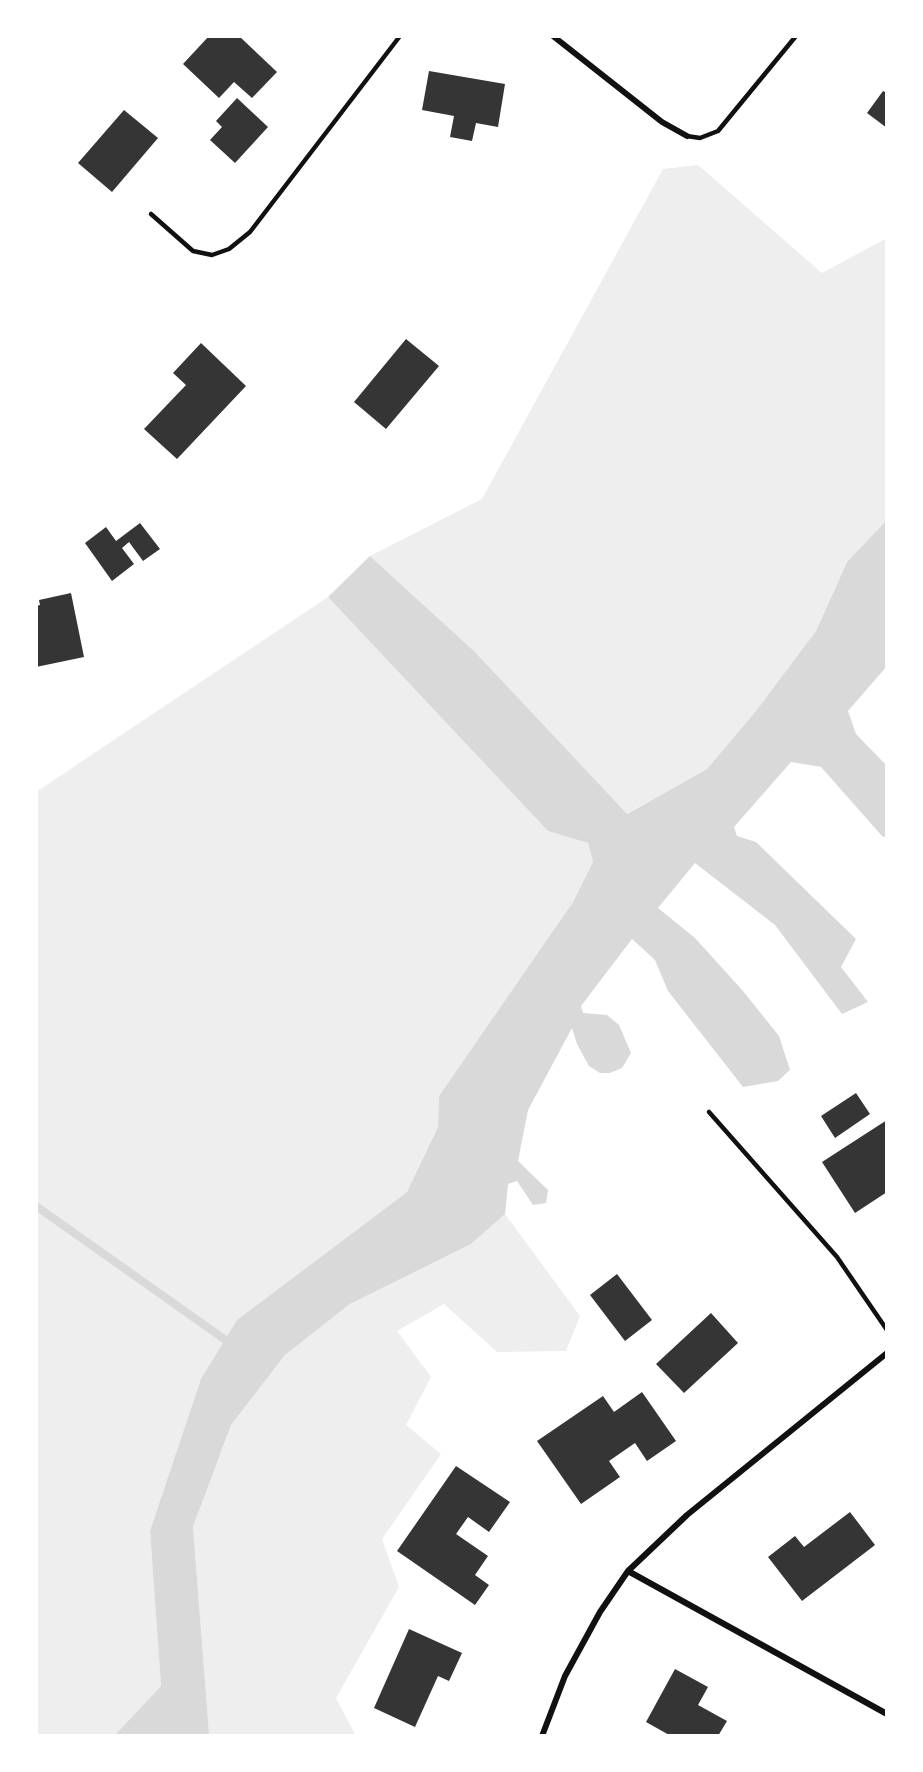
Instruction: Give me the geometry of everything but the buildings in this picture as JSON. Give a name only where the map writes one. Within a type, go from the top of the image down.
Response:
[{"type":"street","points":[[553,36],[662,122],[687,136]]},
{"type":"street","points":[[542,1736],[565,1676],[600,1612],[628,1571],[687,1515],[887,1353]]},
{"type":"street","points":[[628,1571],[887,1714]]},
{"type":"lane","points":[[151,214],[193,251],[212,255],[229,249],[250,232],[400,36]]},
{"type":"lane","points":[[687,136],[700,138],[718,131],[796,36]]},
{"type":"lane","points":[[709,1112],[837,1257],[887,1330]]},
{"type":"shaded area","points":[[698,165],[822,273],[887,238],[887,520],[847,562],[816,631],[756,711],[707,769],[626,814],[474,651],[370,556],[482,499],[663,169]]},
{"type":"shaded area","points":[[887,520],[887,666],[848,711],[856,734],[887,766],[887,838],[882,836],[821,767],[791,762],[734,827],[737,836],[756,842],[856,939],[841,967],[868,1002],[842,1014],[775,925],[695,863],[658,908],[695,938],[743,991],[779,1036],[790,1070],[778,1081],[743,1087],[668,991],[655,960],[632,939],[581,1006],[583,1013],[607,1015],[619,1025],[631,1053],[622,1068],[610,1073],[600,1073],[589,1066],[577,1044],[572,1028],[528,1110],[518,1161],[548,1190],[546,1203],[533,1205],[517,1181],[508,1184],[505,1214],[471,1244],[350,1304],[285,1355],[231,1425],[193,1527],[209,1733],[206,1736],[114,1736],[161,1686],[150,1531],[201,1379],[237,1320],[407,1192],[438,1127],[439,1096],[573,902],[593,862],[588,843],[548,831],[328,597],[370,556],[474,651],[627,814],[707,769],[756,711],[816,631],[847,562]]},
{"type":"shaded area","points":[[328,597],[548,831],[588,843],[593,862],[573,902],[439,1096],[438,1127],[407,1192],[237,1320],[150,1531],[161,1686],[114,1736],[36,1736],[36,792]]},
{"type":"shaded area","points":[[505,1214],[580,1316],[566,1351],[497,1352],[444,1304],[397,1331],[431,1377],[406,1425],[441,1454],[382,1539],[399,1587],[336,1698],[356,1736],[206,1736],[209,1733],[193,1527],[231,1425],[285,1355],[350,1304],[471,1244]]},
{"type":"waterway","points":[[36,1206],[234,1346]]}]
